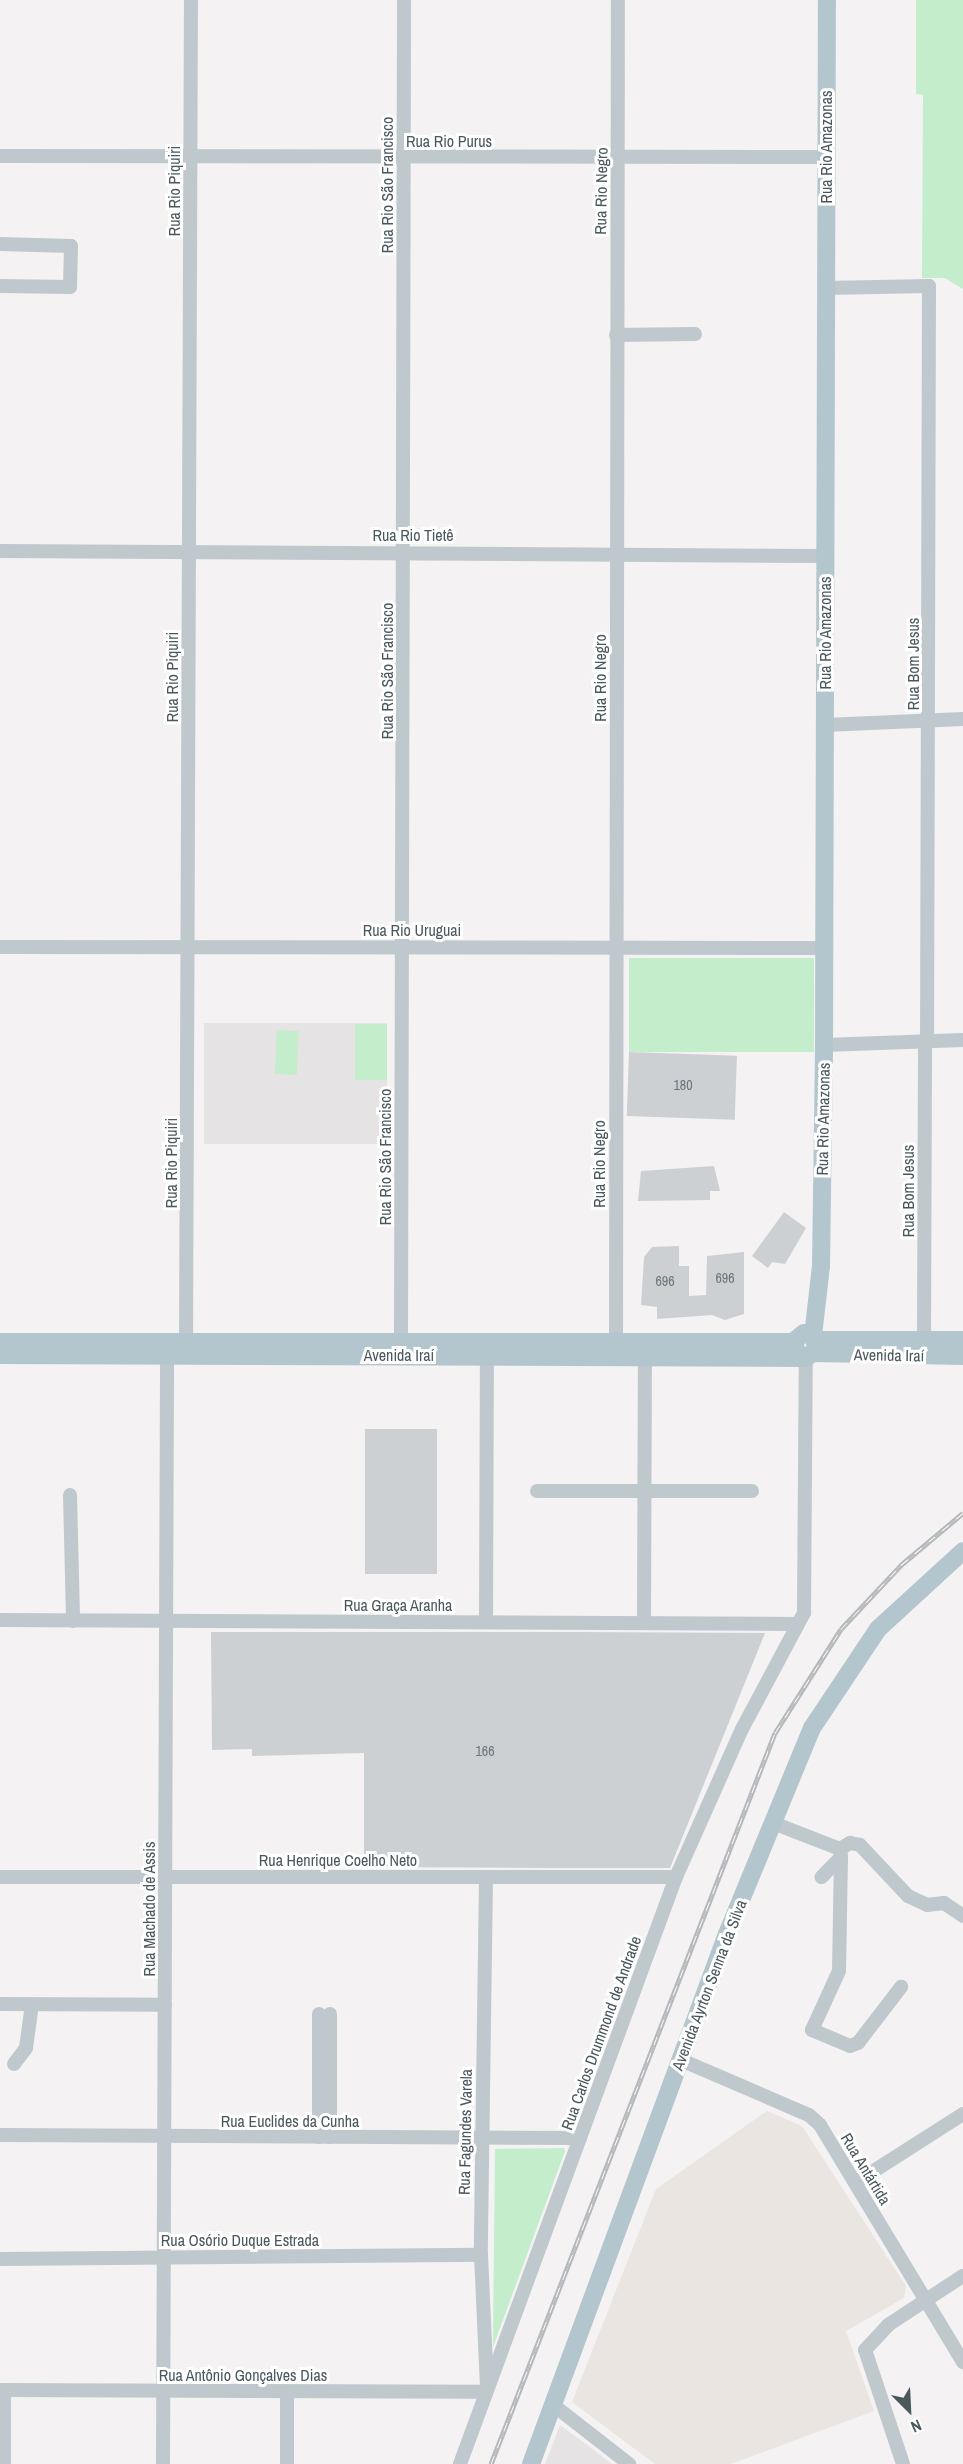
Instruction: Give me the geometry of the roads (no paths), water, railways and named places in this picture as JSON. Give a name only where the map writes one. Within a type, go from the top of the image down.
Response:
[{"type":"main road","name":"Rua Rio Amazonas","points":[[806,1346],[821,1266],[824,1045],[827,0]]},
{"type":"main road","points":[[821,1266],[828,1328],[845,1340]]},
{"type":"main road","name":"Avenida Iraí","points":[[375,1348],[401,1342],[616,1349],[645,1355],[806,1346],[845,1340],[963,1340]]},
{"type":"main road","name":"Avenida Iraí","points":[[2,1348],[375,1348],[487,1355],[616,1349],[806,1346],[963,1356]]},
{"type":"main road","name":"Avenida Iraí","points":[[2,1348],[167,1355],[186,1348]]},
{"type":"main road","name":"Avenida Ayrton Senna da Silva","points":[[531,2464],[681,2060],[812,1728],[839,1681],[900,1605],[963,1551]]},
{"type":"street","name":"Rua Rio Piquiri","points":[[186,1348],[191,0]]},
{"type":"street","name":"Rua Rio São Francisco","points":[[401,1342],[404,0]]},
{"type":"street","name":"Rua Rio Negro","points":[[616,1349],[618,0]]},
{"type":"street","name":"Rua Rio Purus","points":[[0,156],[618,159],[826,157]]},
{"type":"street","points":[[0,244],[71,246],[70,287],[0,286]]},
{"type":"street","name":"Rua Bom Jesus","points":[[825,288],[929,286],[929,721],[924,1341]]},
{"type":"street","points":[[616,335],[695,334]]},
{"type":"street","name":"Rua Rio Tietê","points":[[0,551],[825,556]]},
{"type":"street","points":[[825,725],[963,719]]},
{"type":"street","name":"Rua Rio Uruguai","points":[[0,947],[824,948]]},
{"type":"street","points":[[824,1045],[963,1040]]},
{"type":"street","name":"Rua Carlos Drummond de Andrade","points":[[460,2464],[676,1878],[742,1729],[804,1613],[806,1346]]},
{"type":"street","name":"Rua Machado de Assis","points":[[163,2464],[167,1355]]},
{"type":"street","points":[[486,1622],[487,1355]]},
{"type":"street","points":[[644,1623],[645,1355]]},
{"type":"street","points":[[537,1491],[752,1491]]},
{"type":"street","points":[[70,1495],[73,1621]]},
{"type":"street","name":"Rua Graça Aranha","points":[[0,1620],[797,1624]]},
{"type":"street","points":[[773,1822],[841,1853]]},
{"type":"street","points":[[822,1877],[850,1843],[860,1845],[908,1896],[927,1905],[944,1903],[963,1916]]},
{"type":"street","points":[[841,1853],[834,1942],[839,1971],[812,2030],[824,2038],[850,2046],[858,2043],[901,1987]]},
{"type":"street","name":"Rua Henrique Coelho Neto","points":[[0,1876],[676,1878]]},
{"type":"street","name":"Rua Fagundes Varela","points":[[486,1878],[481,2255],[486,2389]]},
{"type":"street","points":[[0,2004],[165,2005]]},
{"type":"street","points":[[14,2064],[26,2048],[32,2004]]},
{"type":"street","points":[[325,2014],[325,2137]]},
{"type":"street","name":"Rua Antártida","points":[[681,2060],[809,2115],[855,2183],[963,2362]]},
{"type":"street","points":[[855,2183],[963,2114]]},
{"type":"street","name":"Rua Euclides da Cunha","points":[[0,2135],[579,2139]]},
{"type":"street","name":"Rua Osório Duque Estrada","points":[[0,2259],[481,2255]]},
{"type":"street","points":[[903,2464],[865,2350],[888,2325],[963,2276]]},
{"type":"street","name":"Rua Antônio Gonçalves Dias","points":[[2,2390],[287,2392],[486,2389]]},
{"type":"street","points":[[2,2390],[4,2464]]},
{"type":"street","points":[[287,2392],[287,2464]]},
{"type":"street","points":[[552,2404],[628,2464]]},
{"type":"railway","points":[[491,2464],[775,1733],[841,1629],[901,1565],[963,1513]]}]
